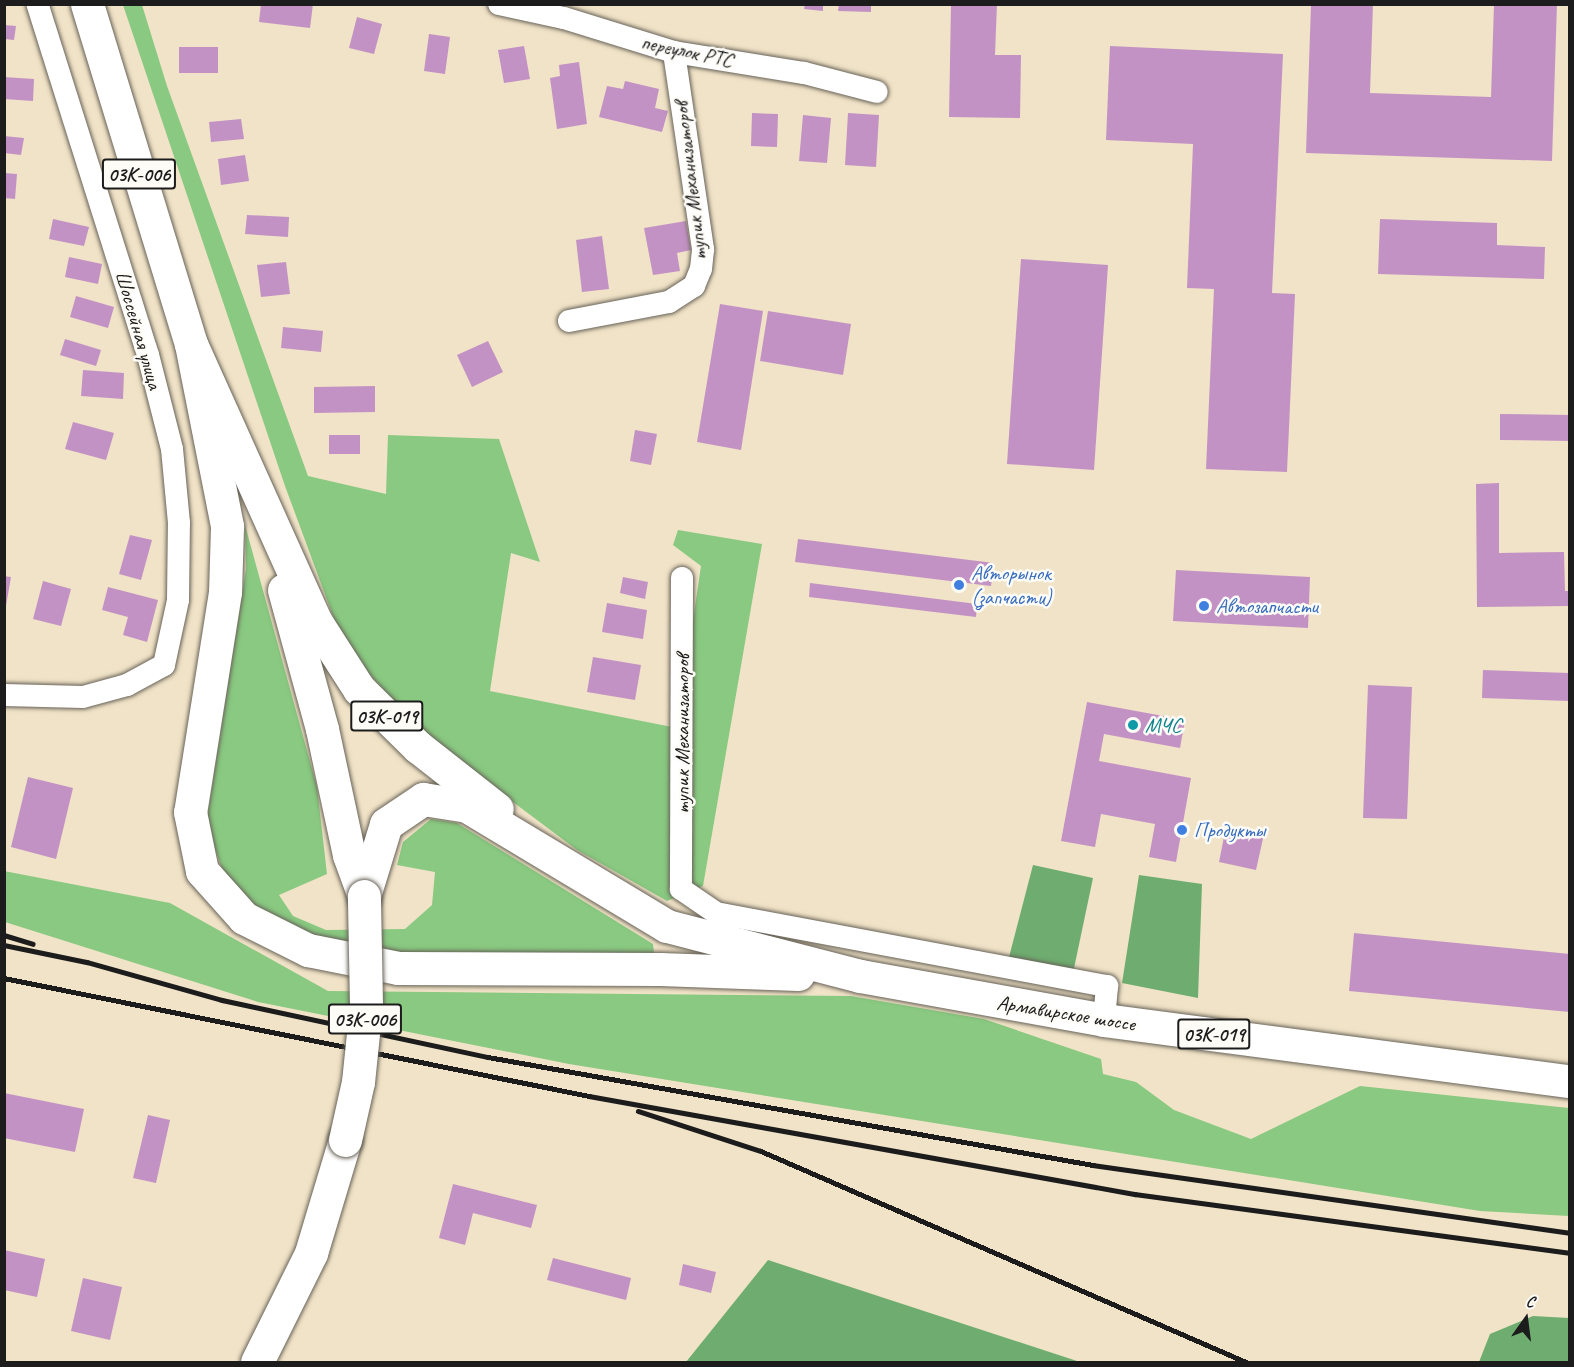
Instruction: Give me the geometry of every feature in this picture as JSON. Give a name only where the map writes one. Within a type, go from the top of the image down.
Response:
[{"type":"main road","name":"03К-006","points":[[87,4],[191,344],[260,501],[322,729],[349,855],[364,896],[366,1005],[358,1082],[345,1140],[311,1253],[257,1362]]},
{"type":"main road","points":[[191,344],[227,526],[225,592],[190,812],[202,872],[244,918],[308,950],[398,968],[660,969],[860,976]]},
{"type":"main road","name":"03К-019","points":[[260,501],[316,622],[359,689],[418,747],[581,874]]},
{"type":"main road","points":[[364,896],[386,825],[423,799],[467,806],[581,874]]},
{"type":"main road","name":"Армавирское шоссе","points":[[581,874],[667,926],[860,976],[1104,1020],[1569,1081]]},
{"type":"street","name":"Шоссейная улица","points":[[4,695],[83,697],[127,685],[164,665],[178,600],[179,523],[172,449],[148,355],[37,4]]},
{"type":"street","name":"переулок РТС","points":[[498,4],[564,18],[674,52],[804,73],[877,92]]},
{"type":"street","name":"тупик Механизаторов","points":[[569,321],[669,302],[694,285],[701,269],[703,249],[674,52]]},
{"type":"street","name":"тупик Механизаторов","points":[[682,578],[681,889],[716,913],[1107,986],[1104,1020]]},
{"type":"green space","points":[[123,5],[142,5],[167,86],[308,476],[386,494],[388,435],[499,439],[540,562],[511,553],[490,691],[677,728],[701,566],[673,545],[678,530],[762,544],[703,886],[667,901],[577,850],[418,731],[343,643],[285,486]]},
{"type":"green space","points":[[245,525],[317,787],[327,874],[279,895],[293,916],[326,930],[405,929],[432,905],[435,872],[397,865],[403,842],[431,819],[457,823],[653,944],[654,953],[398,957],[325,944],[267,919],[226,879],[206,825],[246,569]]},
{"type":"green space","points":[[1033,865],[1093,878],[1073,973],[1008,961]]},
{"type":"green space","points":[[4,871],[170,903],[328,991],[851,996],[984,1019],[1101,1059],[1103,1074],[1136,1082],[1174,1110],[1251,1139],[1360,1086],[1569,1108],[1569,1216],[1480,1211],[569,1064],[258,1002],[5,922]]},
{"type":"green space","points":[[1139,875],[1202,884],[1198,998],[1122,983]]},
{"type":"green space","points":[[768,1260],[1080,1362],[686,1362]]},
{"type":"green space","points":[[1533,1316],[1569,1318],[1569,1362],[1479,1362],[1490,1334]]},
{"type":"building","points":[[261,4],[313,4],[310,28],[259,22]]},
{"type":"building","points":[[805,4],[823,4],[823,11],[804,9]]},
{"type":"building","points":[[839,4],[871,4],[871,12],[838,11]]},
{"type":"building","points":[[951,4],[997,4],[995,55],[1021,55],[1020,118],[949,117]]},
{"type":"building","points":[[1311,4],[1373,4],[1370,93],[1491,97],[1494,4],[1557,4],[1552,161],[1306,153]]},
{"type":"building","points":[[357,17],[382,24],[374,54],[349,48]]},
{"type":"building","points":[[4,25],[16,26],[14,40],[4,39]]},
{"type":"building","points":[[429,34],[450,37],[445,74],[424,71]]},
{"type":"building","points":[[524,46],[530,79],[504,83],[498,50]]},
{"type":"building","points":[[1110,46],[1283,54],[1272,293],[1295,294],[1287,472],[1206,469],[1214,289],[1187,288],[1193,144],[1106,140]]},
{"type":"building","points":[[179,47],[218,47],[218,73],[179,73]]},
{"type":"building","points":[[579,62],[587,124],[557,129],[550,78],[560,76],[559,65]]},
{"type":"building","points":[[4,77],[34,79],[33,101],[4,99]]},
{"type":"building","points":[[625,81],[659,89],[655,108],[668,111],[662,132],[599,117],[607,86],[623,89]]},
{"type":"building","points":[[752,113],[778,114],[777,147],[751,146]]},
{"type":"building","points":[[848,113],[879,115],[876,167],[845,165]]},
{"type":"building","points":[[803,115],[831,118],[827,163],[799,161]]},
{"type":"building","points":[[241,119],[244,139],[211,142],[209,122]]},
{"type":"building","points":[[4,136],[24,138],[21,155],[4,153]]},
{"type":"building","points":[[245,155],[249,181],[221,185],[218,159]]},
{"type":"building","points":[[4,173],[17,174],[15,199],[4,198]]},
{"type":"building","points":[[247,215],[289,217],[288,237],[245,234]]},
{"type":"building","points":[[53,219],[89,227],[84,246],[49,239]]},
{"type":"building","points":[[1380,219],[1497,223],[1497,245],[1545,247],[1544,279],[1378,274]]},
{"type":"building","points":[[686,221],[691,250],[677,253],[680,271],[653,275],[644,228]]},
{"type":"building","points":[[602,236],[609,289],[582,292],[576,240]]},
{"type":"building","points":[[69,257],[102,264],[98,284],[65,277]]},
{"type":"building","points":[[1021,259],[1108,265],[1094,470],[1007,464]]},
{"type":"building","points":[[286,262],[290,294],[261,297],[257,265]]},
{"type":"building","points":[[76,296],[114,307],[108,328],[70,317]]},
{"type":"building","points":[[720,304],[763,311],[741,450],[697,442]]},
{"type":"building","points":[[768,311],[851,324],[843,375],[760,361]]},
{"type":"building","points":[[283,327],[323,331],[321,352],[281,348]]},
{"type":"building","points":[[65,339],[101,350],[96,366],[60,355]]},
{"type":"building","points":[[488,341],[503,372],[472,387],[457,355]]},
{"type":"building","points":[[83,370],[124,373],[123,399],[81,396]]},
{"type":"building","points":[[375,386],[375,412],[314,413],[314,387]]},
{"type":"building","points":[[1500,414],[1570,415],[1570,441],[1500,440]]},
{"type":"building","points":[[73,422],[114,433],[106,460],[65,449]]},
{"type":"building","points":[[635,430],[657,434],[651,465],[630,461]]},
{"type":"building","points":[[329,435],[360,435],[360,454],[329,454]]},
{"type":"building","points":[[1499,483],[1499,553],[1564,552],[1565,591],[1570,591],[1570,606],[1477,607],[1476,484]]},
{"type":"building","points":[[130,535],[152,540],[141,580],[119,574]]},
{"type":"building","points":[[798,539],[994,563],[991,586],[795,562]]},
{"type":"building","points":[[1176,570],[1310,577],[1308,628],[1173,621]]},
{"type":"building","points":[[4,576],[11,577],[6,606],[4,606]]},
{"type":"building","points":[[623,577],[648,582],[645,599],[620,593]]},
{"type":"building","points":[[43,581],[71,589],[61,626],[33,619]]},
{"type":"building","points":[[810,583],[977,604],[976,617],[809,597]]},
{"type":"building","points":[[108,587],[158,600],[147,642],[123,635],[128,617],[102,610]]},
{"type":"building","points":[[607,603],[647,610],[643,639],[602,632]]},
{"type":"building","points":[[593,657],[641,665],[635,700],[587,692]]},
{"type":"building","points":[[1483,670],[1570,673],[1570,701],[1482,698]]},
{"type":"building","points":[[1368,685],[1412,687],[1407,819],[1363,818]]},
{"type":"building","points":[[1087,702],[1185,720],[1180,748],[1104,734],[1099,761],[1191,778],[1176,862],[1149,857],[1155,824],[1101,814],[1095,847],[1061,841]]},
{"type":"building","points":[[28,777],[73,788],[56,859],[11,847]]},
{"type":"building","points":[[1226,827],[1264,834],[1256,870],[1219,862]]},
{"type":"building","points":[[1354,933],[1570,954],[1570,1012],[1349,991]]},
{"type":"building","points":[[4,1093],[84,1109],[75,1152],[4,1138]]},
{"type":"building","points":[[148,1115],[170,1120],[156,1183],[133,1178]]},
{"type":"building","points":[[453,1184],[537,1205],[531,1228],[473,1213],[465,1245],[439,1238]]},
{"type":"building","points":[[4,1250],[45,1259],[37,1297],[4,1290]]},
{"type":"building","points":[[553,1258],[631,1278],[626,1300],[547,1280]]},
{"type":"building","points":[[683,1264],[716,1272],[711,1293],[679,1285]]},
{"type":"building","points":[[83,1278],[122,1287],[110,1340],[71,1331]]},
{"type":"railway","points":[[4,935],[33,944]]},
{"type":"railway","points":[[4,945],[87,962],[222,1000],[488,1057],[1093,1165],[1570,1233]]},
{"type":"railway","points":[[4,978],[589,1096],[1135,1194],[1570,1253]]},
{"type":"railway","points":[[638,1111],[761,1151],[1246,1362]]},
{"type":"place","name":"Авторынок (запчасти)","points":[[959,585]]},
{"type":"place","name":"Автозапчасти","points":[[1204,606]]},
{"type":"place","name":"МЧС","points":[[1133,725]]},
{"type":"place","name":"Продукты","points":[[1182,830]]}]
